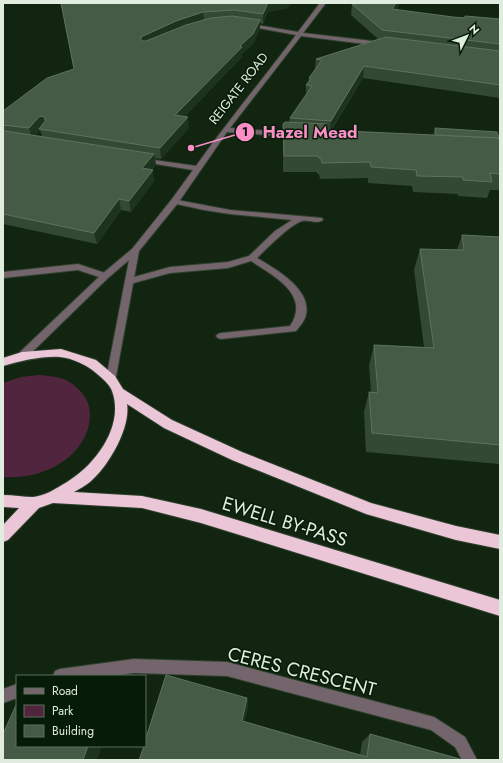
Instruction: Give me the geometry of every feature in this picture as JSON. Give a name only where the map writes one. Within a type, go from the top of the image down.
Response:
[{"type":"highway","name":"EWELL BY-PASS","points":[[3,501],[34,503],[53,497],[85,478],[106,453],[119,429],[122,410],[119,392],[111,379],[92,363],[60,353],[22,356],[4,362]]},
{"type":"highway","name":"EWELL BY-PASS","points":[[119,392],[168,424],[237,456],[371,510],[456,533],[500,542]]},
{"type":"highway","name":"EWELL BY-PASS","points":[[53,497],[142,502],[201,516],[500,608]]},
{"type":"highway","points":[[3,535],[34,503]]},
{"type":"street","name":"REIGATE ROAD","points":[[22,356],[105,276],[136,251],[175,201],[225,130],[238,117],[323,3]]},
{"type":"street","points":[[240,23],[301,34],[387,45]]},
{"type":"street","points":[[225,130],[303,135]]},
{"type":"street","points":[[136,158],[198,169]]},
{"type":"street","points":[[175,201],[230,212],[319,220]]},
{"type":"street","points":[[130,281],[170,270],[228,264],[252,258],[278,233],[299,219]]},
{"type":"street","name":"REIGATE ROAD","points":[[111,379],[136,251]]},
{"type":"street","points":[[221,336],[293,329],[299,323],[303,307],[301,298],[281,276],[252,258]]},
{"type":"street","points":[[3,275],[78,267],[105,276]]},
{"type":"street","name":"CERES CRESCENT","points":[[67,675],[134,666],[226,669],[434,724],[460,742],[470,760]]},
{"type":"street","points":[[3,696],[16,691]]},
{"type":"green space","points":[[39,375],[63,379],[78,388],[88,404],[90,412],[89,425],[84,438],[77,449],[67,459],[56,466],[43,472],[30,475],[3,477],[3,383],[21,377]]},
{"type":"building","points":[[61,3],[268,3],[263,14],[234,10],[203,12],[176,21],[141,37],[141,41],[146,41],[186,25],[211,18],[232,16],[260,20],[253,34],[240,46],[242,47],[175,115],[188,117],[160,148],[39,129],[46,120],[43,116],[39,117],[29,128],[3,125],[3,111],[47,78],[74,69]]},
{"type":"building","points":[[396,3],[392,9],[453,17],[465,18],[465,16],[500,19],[500,44],[382,30],[352,4]]},
{"type":"building","points":[[386,37],[500,51],[500,85],[364,66],[331,121],[290,118],[312,86],[306,85],[311,79],[309,78],[322,60],[316,59]]},
{"type":"building","points":[[285,122],[327,124],[323,130],[500,138],[500,174],[490,173],[492,182],[463,180],[463,177],[417,176],[416,170],[371,167],[370,162],[322,163],[321,158],[318,156],[284,156],[283,124]]},
{"type":"building","points":[[435,128],[497,132],[499,138],[436,135]]},
{"type":"building","points":[[3,129],[5,131],[154,154],[142,168],[153,170],[129,201],[119,199],[94,233],[3,214]]},
{"type":"building","points":[[462,235],[500,237],[500,445],[372,433],[369,392],[378,393],[374,345],[434,348],[420,249],[464,250]]},
{"type":"building","points":[[166,675],[247,698],[242,721],[367,757],[370,734],[460,760],[139,760],[144,747],[146,747],[146,738]]},
{"type":"building","points":[[16,705],[16,747],[88,747],[83,760],[3,760],[3,734]]},
{"type":"place","name":"Hazel Mead","points":[[191,148]]}]
